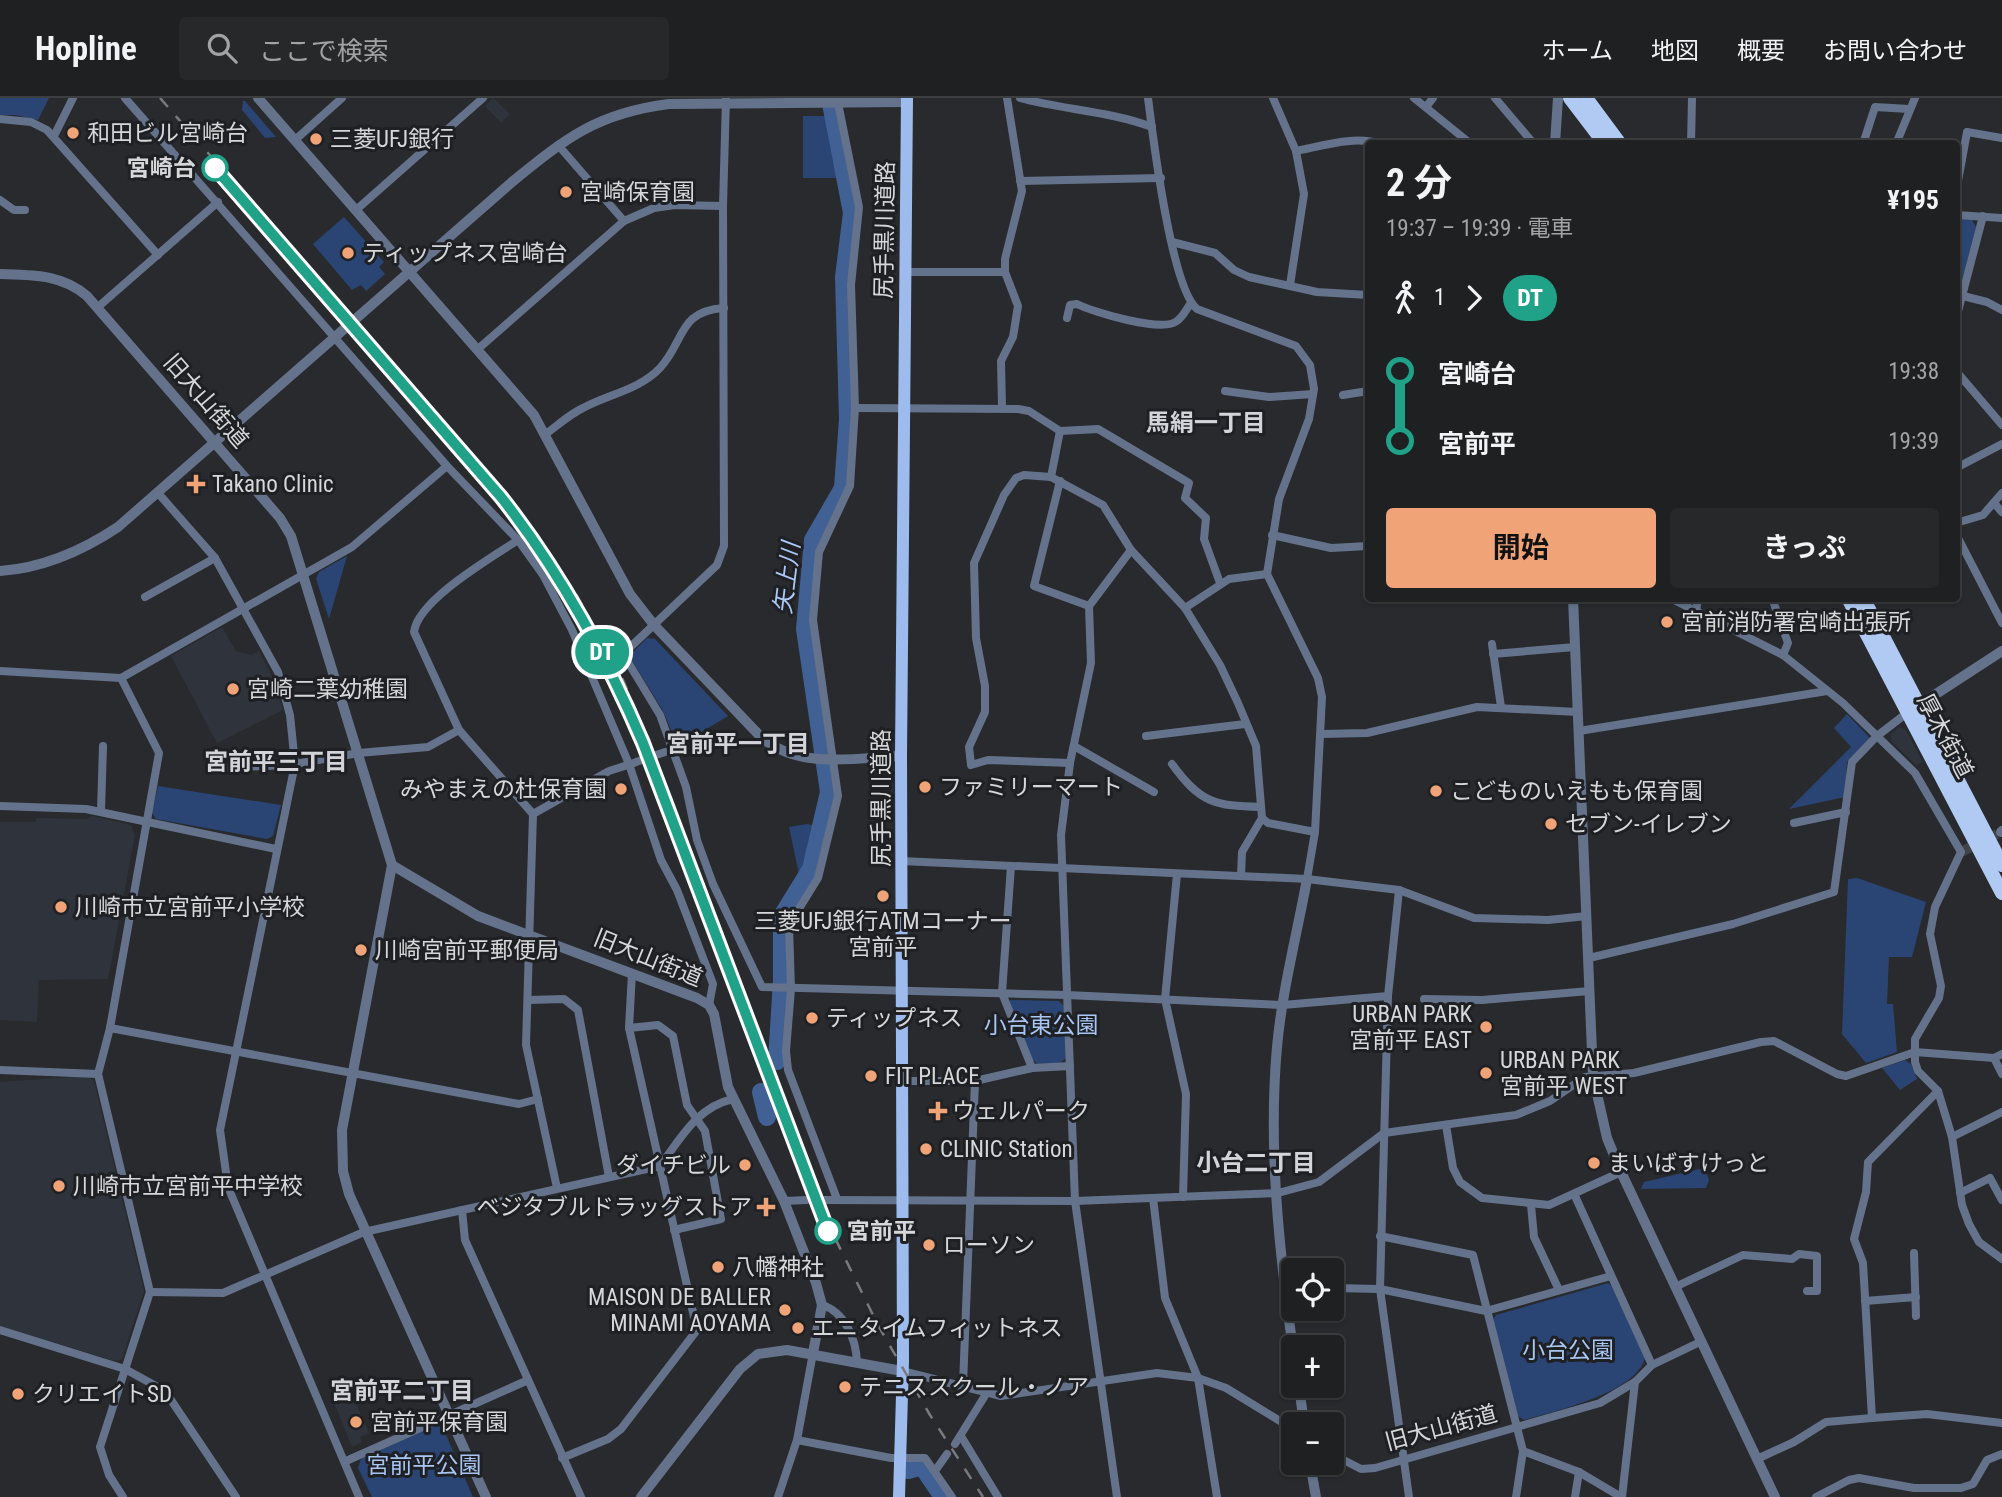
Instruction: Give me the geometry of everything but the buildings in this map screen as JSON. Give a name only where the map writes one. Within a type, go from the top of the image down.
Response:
[{"type":"highway","points":[[1570,98],[1602,140]]},
{"type":"highway","points":[[1586,98],[1617,140]]},
{"type":"highway","name":"厚木街道","points":[[1851,602],[2002,865]]},
{"type":"highway","name":"厚木街道","points":[[1865,602],[2002,893]]},
{"type":"main road","name":"尻手黒川道路","points":[[899,1497],[902,1459],[901,756],[908,100]]},
{"type":"street","points":[[54,136],[73,98]]},
{"type":"street","points":[[125,98],[447,466],[518,540],[543,575],[572,630],[633,763],[661,860],[677,890],[713,984],[709,1006]]},
{"type":"street","points":[[258,98],[478,349],[547,433],[630,594],[654,625],[771,747],[796,757],[828,759],[901,756]]},
{"type":"street","points":[[295,140],[335,101],[342,98]]},
{"type":"street","points":[[356,210],[483,98]]},
{"type":"street","points":[[1002,408],[1001,361],[1013,337],[1018,306],[1005,272],[1005,259],[1022,191],[1007,98]]},
{"type":"street","points":[[1020,98],[1050,106],[1121,115],[1152,127]]},
{"type":"street","points":[[1148,98],[1172,242],[1183,289],[1191,303],[1197,309],[1296,346],[1310,365],[1313,394],[1309,419],[1279,499],[1267,574],[1318,678],[1322,698],[1315,832],[1277,1044],[1273,1110],[1286,1258]]},
{"type":"street","points":[[1273,98],[1296,150],[1303,210],[1290,285]]},
{"type":"street","points":[[1414,98],[1466,140]]},
{"type":"street","points":[[1426,107],[1433,98]]},
{"type":"street","points":[[1495,98],[1531,140]]},
{"type":"street","points":[[1555,140],[1558,98]]},
{"type":"street","points":[[1691,140],[1692,98]]},
{"type":"street","points":[[1897,140],[1915,98]]},
{"type":"street","points":[[837,1199],[788,1070],[786,1051],[789,925],[818,878],[838,796],[828,759],[813,620],[819,552],[850,486],[855,408],[851,285],[859,208],[838,100]]},
{"type":"street","points":[[0,571],[39,564],[89,547],[118,527],[558,145],[596,121],[632,110],[669,104],[908,100]]},
{"type":"street","points":[[726,101],[723,206],[724,547],[717,565],[622,654],[660,715],[669,751],[713,884],[762,987],[1067,995],[1283,1006],[1388,996]]},
{"type":"street","points":[[1864,140],[1875,107],[1909,109]]},
{"type":"street","points":[[0,119],[31,122],[54,136],[158,255]]},
{"type":"street","points":[[1960,170],[1967,132],[2002,138]]},
{"type":"street","points":[[1296,150],[1365,140]]},
{"type":"street","points":[[558,145],[624,221]]},
{"type":"street","points":[[1020,181],[1161,178]]},
{"type":"street","points":[[0,200],[14,211],[24,210]]},
{"type":"street","points":[[98,307],[218,202]]},
{"type":"street","points":[[478,349],[624,221],[654,208],[675,205],[723,206]]},
{"type":"street","points":[[1960,215],[2002,218]]},
{"type":"street","points":[[1960,292],[1983,216]]},
{"type":"street","points":[[1172,242],[1215,253],[1234,270],[1249,277],[1317,292],[1365,295]]},
{"type":"street","points":[[905,272],[1005,272]]},
{"type":"street","name":"旧大山街道","points":[[0,274],[41,275],[66,281],[98,307],[281,518],[291,536],[392,865],[341,1149],[349,1194],[364,1233],[485,1497]]},
{"type":"street","points":[[1960,295],[2002,310]]},
{"type":"street","points":[[1067,318],[1070,305],[1077,304],[1127,320],[1169,324],[1177,321],[1191,303]]},
{"type":"street","points":[[547,433],[581,409],[647,379],[660,368],[693,316],[708,309],[724,308]]},
{"type":"street","points":[[1960,376],[2002,425]]},
{"type":"street","points":[[1225,391],[1269,397],[1313,394]]},
{"type":"street","points":[[1343,395],[1365,391]]},
{"type":"street","points":[[855,408],[1002,408],[1028,411],[1060,430],[1098,429],[1189,483],[1185,498],[1204,513],[1204,539],[1220,583]]},
{"type":"street","points":[[1051,477],[1060,430]]},
{"type":"street","points":[[1960,466],[2002,444]]},
{"type":"street","points":[[0,671],[121,678],[352,547],[447,466]]},
{"type":"street","points":[[1070,763],[988,760],[971,765],[969,747],[985,712],[985,686],[976,638],[974,563],[1004,495],[1016,478],[1024,475],[1051,477],[1103,505],[1131,550],[1185,608],[1220,665],[1256,746],[1262,818],[1242,852],[1241,876]]},
{"type":"street","points":[[1060,481],[1034,586],[1088,606]]},
{"type":"street","points":[[158,492],[215,558],[278,672],[290,715],[295,764],[220,1130],[222,1162],[228,1187],[267,1273],[359,1497]]},
{"type":"street","points":[[1960,522],[1983,515],[2002,493]]},
{"type":"street","points":[[1994,503],[2002,512]]},
{"type":"street","points":[[1272,535],[1331,548],[1365,546]]},
{"type":"street","points":[[518,540],[471,571],[415,622],[416,641],[459,730],[533,814],[526,1045],[557,1188]]},
{"type":"street","points":[[1960,542],[2002,623]]},
{"type":"street","points":[[1117,1497],[1075,1201],[1061,835],[1070,763],[1091,663],[1088,606],[1131,550]]},
{"type":"street","points":[[145,597],[215,558]]},
{"type":"street","points":[[1185,608],[1220,583],[1267,574]]},
{"type":"street","points":[[1573,602],[1593,1076],[1602,1121],[1621,1172],[1775,1497]]},
{"type":"street","points":[[1677,602],[1783,655],[1827,691],[1915,773],[1961,852],[1935,907],[1930,934],[1941,986],[1939,998],[1915,1039],[1915,1052],[1918,1071],[1938,1091],[1952,1137],[1969,1224],[1979,1242],[2002,1259]]},
{"type":"street","points":[[1696,612],[1697,602]]},
{"type":"street","points":[[1773,602],[1788,643],[1783,655]]},
{"type":"street","points":[[1492,644],[1501,707]]},
{"type":"street","points":[[1493,654],[1575,647]]},
{"type":"street","points":[[1589,958],[1743,921],[1834,892],[1852,762],[1877,736],[1913,709],[2002,651]]},
{"type":"street","points":[[121,678],[159,752],[110,1028],[97,1074],[150,1292],[100,1447],[109,1475],[123,1497]]},
{"type":"street","points":[[1579,732],[1827,691]]},
{"type":"street","points":[[1321,734],[1367,733],[1477,707],[1578,712]]},
{"type":"street","points":[[1146,736],[1245,724]]},
{"type":"street","points":[[216,768],[295,764],[359,753],[428,747],[459,730]]},
{"type":"street","points":[[101,811],[103,746]]},
{"type":"street","points":[[1074,746],[1154,792]]},
{"type":"street","points":[[533,814],[609,771],[669,751]]},
{"type":"street","points":[[1172,764],[1206,800],[1221,805],[1261,807]]},
{"type":"street","points":[[0,806],[101,811],[276,849]]},
{"type":"street","points":[[1794,823],[1846,812]]},
{"type":"street","points":[[1262,818],[1268,823],[1315,832]]},
{"type":"street","points":[[901,861],[1307,879],[1399,890],[1474,918],[1548,920],[1587,916]]},
{"type":"street","name":"旧大山街道","points":[[392,865],[478,916],[697,998],[709,1006],[714,1014],[733,1099],[784,1201],[822,1305]]},
{"type":"street","points":[[1010,866],[1002,993],[1032,1068]]},
{"type":"street","points":[[1177,874],[1165,999],[1186,1094],[1183,1196]]},
{"type":"street","points":[[1399,890],[1388,996],[1380,1289],[1409,1497]]},
{"type":"street","points":[[562,1458],[608,1438],[621,1429],[697,1330],[629,1028],[632,973]]},
{"type":"street","points":[[1424,999],[1482,1000],[1590,991]]},
{"type":"street","points":[[529,1000],[564,999],[578,1010],[609,1177]]},
{"type":"street","points":[[629,1028],[657,1025],[673,1036],[687,1105],[705,1131],[721,1219],[674,1230]]},
{"type":"street","points":[[110,1028],[235,1049],[519,1104],[538,1099]]},
{"type":"street","points":[[821,1200],[1075,1201],[1278,1193],[1320,1182],[1384,1133],[1516,1115],[1550,1101],[1585,1077],[1634,1073],[1761,1042],[1774,1041],[1837,1074],[1846,1076],[1915,1052],[1998,1056],[2002,1074]]},
{"type":"street","points":[[902,1081],[975,1081],[1032,1068],[1070,1066]]},
{"type":"street","points":[[0,1070],[97,1074]]},
{"type":"street","points":[[963,1385],[975,1081]]},
{"type":"street","points":[[1872,1418],[1863,1263],[1854,1239],[1866,1192],[1868,1162],[1938,1091]]},
{"type":"street","points":[[150,1292],[223,1293],[364,1233],[660,1167],[696,1119],[714,1103],[733,1099]]},
{"type":"street","points":[[1952,1137],[2002,1112]]},
{"type":"street","points":[[1446,1125],[1453,1168],[1469,1191],[1482,1198],[1531,1205],[1556,1203],[1621,1172]]},
{"type":"street","points":[[1961,1193],[1990,1178],[2002,1200]]},
{"type":"street","points":[[1575,1196],[1652,1365]]},
{"type":"street","points":[[1153,1198],[1165,1298],[1198,1378],[1217,1497]]},
{"type":"street","points":[[784,1201],[807,1200]]},
{"type":"street","points":[[1531,1205],[1534,1237],[1559,1290]]},
{"type":"street","points":[[462,1210],[465,1240],[526,1381],[581,1497]]},
{"type":"street","points":[[1380,1236],[1473,1255],[1518,1429],[1600,1403],[1635,1382],[1652,1365],[1700,1342]]},
{"type":"street","points":[[1914,1253],[1916,1316]]},
{"type":"street","points":[[1675,1287],[1743,1255],[1791,1259],[1798,1254],[1818,1256],[1816,1291],[1807,1291]]},
{"type":"street","points":[[1344,1288],[1380,1289],[1486,1311],[1611,1276]]},
{"type":"street","points":[[1865,1301],[1916,1297]]},
{"type":"street","points":[[778,1497],[797,1440],[822,1305],[839,1313],[851,1336],[857,1362]]},
{"type":"street","points":[[0,1330],[125,1369],[165,1391],[236,1497]]},
{"type":"street","points":[[640,1497],[748,1360],[769,1350],[813,1353],[902,1371],[1001,1396],[1157,1373],[1198,1378],[1226,1388],[1281,1422]]},
{"type":"street","points":[[346,1461],[526,1381]]},
{"type":"street","points":[[1622,1497],[1635,1382]]},
{"type":"street","points":[[955,1444],[986,1394]]},
{"type":"street","points":[[1757,1460],[1826,1422],[1927,1414],[2002,1423]]},
{"type":"street","name":"旧大山街道","points":[[1344,1460],[1361,1469],[1403,1461],[1518,1429],[1523,1451],[1579,1472],[1622,1497]]},
{"type":"street","points":[[961,1436],[999,1497]]},
{"type":"street","points":[[797,1440],[902,1459],[925,1458],[952,1497]]},
{"type":"street","points":[[1516,1497],[1523,1451]]},
{"type":"street","points":[[934,1471],[947,1454]]},
{"type":"street","points":[[1816,1497],[1858,1478],[1914,1488],[1961,1488],[1973,1484],[1987,1460],[2002,1454]]},
{"type":"street","points":[[1576,1497],[1579,1472]]},
{"type":"street","points":[[1312,1475],[1316,1497]]},
{"type":"shaded area","points":[[493,98],[510,114],[501,123],[485,106]]},
{"type":"shaded area","name":"宮崎二葉幼稚園","points":[[222,627],[236,651],[251,655],[259,651],[274,681],[283,710],[217,743],[171,656]]},
{"type":"shaded area","points":[[1899,727],[1905,729],[1923,762],[1916,765],[1891,741],[1891,734]]},
{"type":"shaded area","name":"川崎市立宮前平小学校","points":[[92,816],[131,825],[135,835],[108,979],[39,980],[37,1022],[0,1020],[0,822],[36,822],[36,818],[86,819]]},
{"type":"shaded area","name":"川崎市立宮前平中学校","points":[[88,1076],[94,1081],[144,1291],[122,1359],[115,1361],[0,1326],[0,1082]]},
{"type":"shaded area","points":[[352,1394],[369,1433],[360,1437],[362,1442],[352,1447],[334,1402]]},
{"type":"green space","points":[[0,98],[49,98],[38,120],[0,115]]},
{"type":"green space","points":[[243,101],[276,137],[265,138],[242,110]]},
{"type":"green space","points":[[803,116],[830,116],[844,178],[803,178]]},
{"type":"green space","name":"ティップネス宮崎台","points":[[344,217],[384,262],[379,267],[385,274],[366,291],[361,285],[352,290],[313,244]]},
{"type":"green space","points":[[1960,219],[1972,220],[1976,227],[1961,284]]},
{"type":"green space","points":[[347,556],[329,619],[316,579],[319,572]]},
{"type":"green space","points":[[647,638],[655,639],[728,716],[678,746],[662,709],[632,661],[632,653]]},
{"type":"green space","points":[[1847,714],[1869,737],[1869,741],[1847,762],[1845,797],[1789,809],[1851,747],[1834,728]]},
{"type":"green space","points":[[158,786],[281,805],[273,836],[267,839],[156,819],[152,813]]},
{"type":"green space","points":[[807,824],[817,826],[809,868],[800,879],[789,827]]},
{"type":"green space","points":[[1857,878],[1926,902],[1912,957],[1889,957],[1887,1004],[1893,1004],[1897,1052],[1866,1063],[1842,1034],[1848,879]]},
{"type":"green space","name":"小台東公園","points":[[1010,1000],[1059,1001],[1064,1006],[1066,1058],[1060,1063],[1037,1064],[1031,1058],[1007,1005]]},
{"type":"green space","points":[[1905,1060],[1911,1064],[1917,1079],[1900,1090],[1882,1068]]},
{"type":"green space","points":[[1704,1168],[1709,1180],[1706,1188],[1641,1189],[1644,1182]]},
{"type":"green space","name":"小台公園","points":[[1608,1283],[1612,1286],[1645,1358],[1638,1370],[1627,1381],[1593,1399],[1524,1420],[1518,1416],[1493,1320],[1496,1315]]},
{"type":"green space","name":"宮前平公園","points":[[436,1425],[443,1428],[473,1497],[372,1497],[358,1468],[361,1459]]},
{"type":"waterway","name":"矢上川","points":[[777,1061],[782,980],[782,916],[811,869],[829,792],[805,629],[813,540],[843,488],[848,419],[844,277],[852,213],[830,98]]},
{"type":"waterway","name":"矢上川","points":[[761,1092],[767,1117]]},
{"type":"waterway","name":"矢上川","points":[[908,1470],[922,1466],[943,1497]]},
{"type":"tunnel","points":[[1961,852],[2001,832]]},
{"type":"railway","points":[[160,98],[506,494],[575,592],[621,675],[648,740],[831,1230],[879,1327],[930,1415],[983,1497]]},
{"type":"train","name":"DT","points":[[215,168],[501,497],[571,594],[615,676],[643,743],[810,1190],[828,1231]]},
{"type":"place","name":"和田ビル宮崎台","points":[[73,133]]},
{"type":"place","name":"三菱UFJ銀行","points":[[316,139]]},
{"type":"place","name":"宮崎台","points":[[215,168]]},
{"type":"place","name":"宮崎保育園","points":[[566,192]]},
{"type":"place","name":"ティップネス宮崎台","points":[[348,253]]},
{"type":"place","name":"Takano Clinic","points":[[196,484]]},
{"type":"place","name":"宮前消防署宮崎出張所","points":[[1667,622]]},
{"type":"place","name":"宮崎二葉幼稚園","points":[[233,689]]},
{"type":"place","name":"ファミリーマート","points":[[925,787]]},
{"type":"place","name":"みやまえの杜保育園","points":[[621,789]]},
{"type":"place","name":"こどものいえもも保育園","points":[[1436,791]]},
{"type":"place","name":"セブン-イレブン","points":[[1551,824]]},
{"type":"place","name":"三菱UFJ銀行ATMコーナー 宮前平","points":[[883,896]]},
{"type":"place","name":"川崎市立宮前平小学校","points":[[61,907]]},
{"type":"place","name":"川崎宮前平郵便局","points":[[361,950]]},
{"type":"place","name":"ティップネス","points":[[812,1018]]},
{"type":"place","name":"URBAN PARK 宮前平 EAST","points":[[1486,1027]]},
{"type":"place","name":"URBAN PARK 宮前平 WEST","points":[[1486,1073]]},
{"type":"place","name":"FIT PLACE","points":[[871,1076]]},
{"type":"place","name":"ウェルパーク","points":[[938,1111]]},
{"type":"place","name":"CLINIC Station","points":[[926,1149]]},
{"type":"place","name":"まいばすけっと","points":[[1594,1163]]},
{"type":"place","name":"ダイチビル","points":[[745,1165]]},
{"type":"place","name":"川崎市立宮前平中学校","points":[[59,1186]]},
{"type":"place","name":"ベジタブルドラッグストア","points":[[766,1207]]},
{"type":"place","name":"宮前平","points":[[828,1231]]},
{"type":"place","name":"ローソン","points":[[929,1245]]},
{"type":"place","name":"八幡神社","points":[[718,1267]]},
{"type":"place","name":"MAISON DE BALLER MINAMI AOYAMA","points":[[785,1310]]},
{"type":"place","name":"エニタイムフィットネス","points":[[798,1328]]},
{"type":"place","name":"テニススクール・ノア","points":[[845,1387]]},
{"type":"place","name":"クリエイトSD","points":[[18,1394]]},
{"type":"place","name":"宮前平保育園","points":[[356,1422]]},
{"type":"district","name":"馬絹一丁目","points":[[1206,423]]},
{"type":"district","name":"宮前平一丁目","points":[[738,744]]},
{"type":"district","name":"宮前平三丁目","points":[[276,762]]},
{"type":"district","name":"小台二丁目","points":[[1256,1163]]},
{"type":"district","name":"宮前平二丁目","points":[[402,1391]]}]
